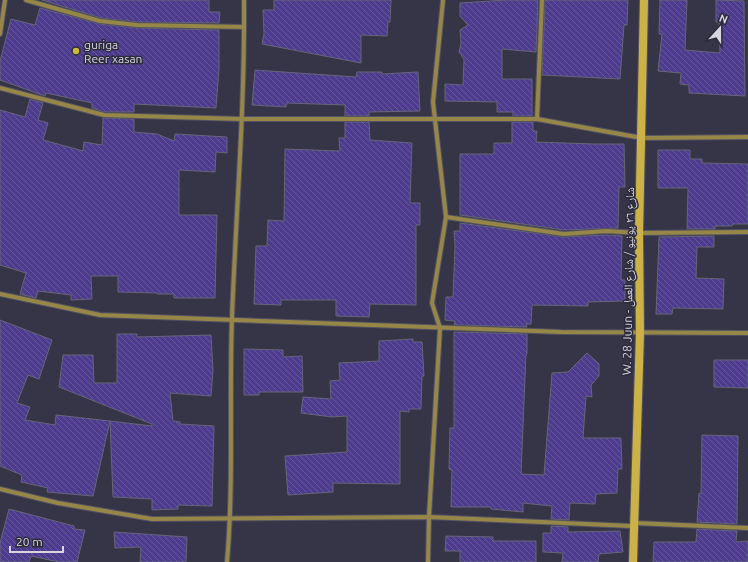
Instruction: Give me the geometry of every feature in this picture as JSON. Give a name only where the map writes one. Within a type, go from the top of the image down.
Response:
[{"type":"street","points":[[0,34],[5,0]]},
{"type":"street","points":[[26,0],[100,21],[137,25],[244,27]]},
{"type":"street","points":[[228,562],[231,519],[232,319],[241,119],[244,0]]},
{"type":"street","points":[[428,562],[429,517],[440,328],[432,303],[446,217],[433,102],[443,0]]},
{"type":"street","points":[[537,119],[542,0]]},
{"type":"street","name":"W. 28 Juun - شارع ٢٦ يونيو / شارع العمل","points":[[633,562],[640,333],[640,233],[644,0]]},
{"type":"street","points":[[0,88],[104,115],[241,119],[537,119],[642,138],[748,137]]},
{"type":"street","points":[[446,217],[564,234],[606,231],[640,233],[748,232]]},
{"type":"street","points":[[0,294],[100,315],[562,332],[748,333]]},
{"type":"street","points":[[0,489],[58,504],[152,519],[429,517],[631,526],[635,523],[748,528]]},
{"type":"building","points":[[42,0],[209,0],[209,12],[220,12],[219,23],[137,22],[101,18]]},
{"type":"building","points":[[274,0],[391,0],[390,22],[388,22],[387,36],[361,35],[361,63],[262,44],[264,34],[263,10],[274,10]]},
{"type":"building","points":[[506,0],[538,0],[536,52],[502,49],[502,79],[532,79],[532,116],[513,116],[513,112],[497,112],[497,102],[445,101],[445,84],[463,85],[464,59],[459,52],[461,43],[460,30],[468,25],[460,16],[460,3]]},
{"type":"building","points":[[545,0],[628,0],[627,25],[624,25],[620,79],[542,75]]},
{"type":"building","points":[[660,0],[687,0],[685,50],[720,53],[719,22],[716,22],[716,0],[744,1],[745,96],[689,93],[689,85],[680,84],[681,73],[658,71],[662,34],[659,34]]},
{"type":"building","points":[[40,8],[100,24],[137,28],[219,30],[219,69],[216,108],[134,104],[134,112],[104,112],[92,108],[92,103],[46,93],[45,96],[0,80],[0,61],[11,19],[35,25]]},
{"type":"building","points":[[255,70],[356,77],[357,72],[382,72],[382,74],[418,72],[420,111],[369,112],[369,116],[345,116],[345,105],[287,103],[286,107],[252,105]]},
{"type":"building","points":[[30,99],[43,103],[38,120],[48,123],[43,140],[83,151],[84,142],[102,145],[103,118],[134,119],[134,132],[157,134],[174,141],[175,134],[227,137],[227,153],[216,152],[215,172],[179,170],[179,215],[217,215],[215,298],[174,298],[174,294],[118,292],[118,276],[91,276],[92,299],[71,300],[71,295],[38,291],[36,298],[20,294],[26,273],[0,265],[0,110],[25,117]]},
{"type":"building","points":[[345,122],[369,122],[370,140],[412,143],[410,203],[420,203],[420,225],[416,225],[416,305],[370,304],[369,317],[336,316],[336,300],[281,300],[281,305],[254,304],[256,246],[267,246],[268,220],[284,221],[285,149],[340,151],[339,138],[345,138]]},
{"type":"building","points":[[512,122],[533,122],[533,131],[537,131],[536,142],[624,144],[625,187],[619,187],[618,228],[564,230],[460,215],[460,154],[494,154],[494,143],[512,143]]},
{"type":"building","points":[[658,150],[690,150],[690,159],[702,159],[702,163],[748,164],[748,224],[715,226],[715,229],[687,229],[688,188],[658,188]]},
{"type":"building","points":[[460,223],[564,237],[606,235],[622,236],[621,280],[625,280],[625,301],[588,302],[588,306],[532,305],[531,324],[526,324],[527,327],[454,325],[455,321],[445,320],[446,297],[453,297],[455,246],[454,231],[460,231]]},
{"type":"building","points":[[714,236],[714,247],[697,247],[696,278],[724,279],[723,309],[673,308],[672,314],[656,314],[659,237]]},
{"type":"building","points":[[0,320],[52,340],[39,379],[28,375],[17,403],[30,407],[25,420],[55,425],[56,415],[110,421],[93,496],[47,492],[48,488],[21,482],[22,475],[0,466]]},
{"type":"building","points":[[454,332],[527,334],[521,474],[544,475],[552,373],[568,372],[587,353],[599,364],[599,376],[591,385],[592,397],[586,396],[583,438],[621,438],[622,469],[618,469],[617,493],[596,494],[595,504],[570,503],[569,520],[551,519],[552,506],[523,503],[523,512],[491,509],[491,507],[451,507],[452,470],[449,469],[450,428],[454,428]]},
{"type":"building","points":[[117,334],[137,334],[137,337],[211,335],[213,370],[211,396],[170,393],[173,421],[180,422],[180,424],[214,426],[212,506],[178,505],[178,509],[152,510],[152,499],[113,497],[110,421],[152,426],[152,424],[59,387],[63,355],[93,355],[94,383],[117,383]]},
{"type":"building","points":[[413,339],[413,342],[422,342],[424,376],[422,376],[421,409],[409,409],[409,412],[400,411],[400,484],[333,483],[333,492],[288,495],[285,456],[347,452],[347,416],[332,417],[301,413],[303,397],[331,399],[330,381],[340,380],[339,363],[379,361],[379,341]]},
{"type":"building","points":[[244,349],[283,350],[283,357],[302,356],[303,392],[259,392],[259,395],[244,395]]},
{"type":"building","points":[[714,360],[748,360],[748,388],[714,387]]},
{"type":"building","points":[[702,435],[738,436],[737,524],[697,522],[699,493],[701,494]]},
{"type":"building","points":[[9,509],[74,526],[74,529],[85,530],[77,562],[59,562],[31,556],[29,562],[0,562],[0,543]]},
{"type":"building","points":[[551,526],[568,527],[568,532],[620,531],[623,552],[599,554],[598,562],[562,562],[563,553],[543,552],[543,533],[551,533]]},
{"type":"building","points":[[697,529],[737,531],[736,542],[748,541],[748,562],[653,562],[654,542],[696,542]]},
{"type":"building","points":[[114,532],[187,537],[186,562],[140,562],[141,547],[115,548]]},
{"type":"building","points":[[446,536],[493,537],[493,541],[536,541],[536,562],[460,562],[460,551],[445,551]]},
{"type":"place","name":"guriga Reer xasan","points":[[76,51]]}]
